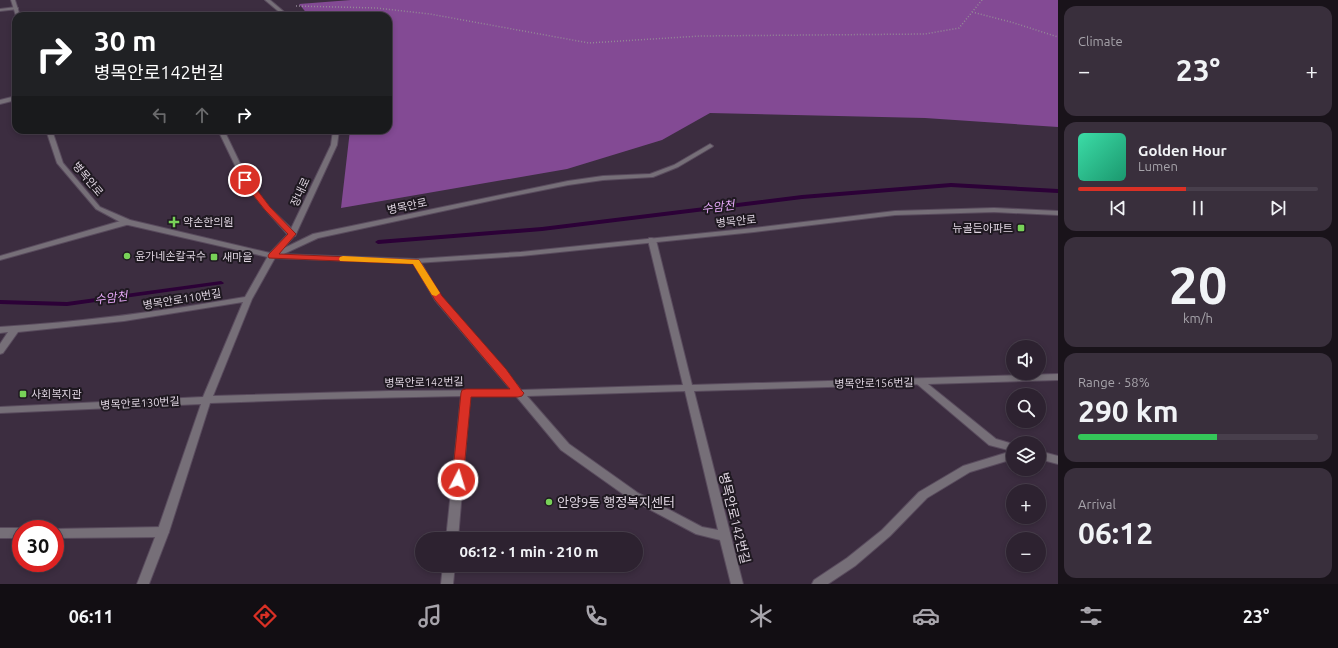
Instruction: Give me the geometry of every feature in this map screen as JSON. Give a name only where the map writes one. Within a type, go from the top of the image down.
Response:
[{"type":"street","points":[[13,0],[17,12]]},
{"type":"street","points":[[268,0],[282,12]]},
{"type":"street","points":[[0,10],[16,8]]},
{"type":"street","points":[[0,102],[12,99]]},
{"type":"street","name":"병목안로","points":[[50,134],[60,163],[98,208],[127,222],[272,256],[416,261],[520,254],[754,230],[895,213],[994,210],[1058,213]]},
{"type":"street","points":[[223,134],[245,180],[267,208],[292,234]]},
{"type":"street","name":"장내로","points":[[272,256],[292,234],[334,144],[335,134]]},
{"type":"street","name":"병목안로","points":[[272,256],[316,236],[503,196],[582,181],[651,176],[676,166],[710,146]]},
{"type":"street","points":[[0,258],[127,222]]},
{"type":"street","name":"병목안로142번길","points":[[652,240],[737,584]]},
{"type":"street","points":[[143,584],[163,532],[207,399],[248,298],[272,256]]},
{"type":"street","points":[[416,261],[438,298],[502,371],[518,393],[565,447],[634,496],[700,531],[726,536]]},
{"type":"street","name":"병목안로110번길","points":[[0,330],[84,324],[187,310],[248,298]]},
{"type":"street","points":[[0,352],[15,329]]},
{"type":"street","name":"병목안로156번길","points":[[689,388],[1058,377]]},
{"type":"street","points":[[920,382],[993,442],[1006,446]]},
{"type":"street","name":"병목안로142번길","points":[[207,399],[689,388]]},
{"type":"street","points":[[453,532],[466,393]]},
{"type":"street","name":"병목안로130번길","points":[[0,410],[207,399]]},
{"type":"street","points":[[818,584],[851,562],[886,533],[923,495],[967,469],[1006,457]]},
{"type":"street","points":[[1046,457],[1058,460]]},
{"type":"street","points":[[64,533],[163,532]]},
{"type":"street","points":[[0,533],[12,533]]},
{"type":"street","points":[[447,584],[448,572]]},
{"type":"path","points":[[275,6],[376,8],[430,14],[589,43],[700,36],[925,34],[960,28],[982,0]]},
{"type":"path","points":[[972,12],[1011,22],[1058,37]]},
{"type":"shaded area","points":[[351,0],[1058,0],[1058,127],[925,118],[710,113],[662,140],[567,169],[341,208],[350,134],[392,134],[392,12],[306,12],[299,4]]},
{"type":"waterway","name":"수암천","points":[[378,242],[542,229],[802,197],[951,185],[1058,191]]},
{"type":"waterway","name":"수암천","points":[[0,302],[67,304],[221,283]]},
{"type":"slow traffic","points":[[343,259],[416,261],[436,293]]},
{"type":"place","name":"약손한의원","points":[[174,222]]},
{"type":"place","name":"뉴골든아파트","points":[[1021,228]]},
{"type":"place","name":"윤가네손칼국수","points":[[127,256]]},
{"type":"place","name":"새마을","points":[[214,257]]},
{"type":"place","name":"사회복지관","points":[[23,394]]},
{"type":"place","name":"안양9동 행정복지센터","points":[[549,502]]},
{"type":"route","points":[[245,180],[267,208],[292,234],[272,256],[416,261],[438,298],[502,371],[518,393],[466,393],[458,480]]}]
